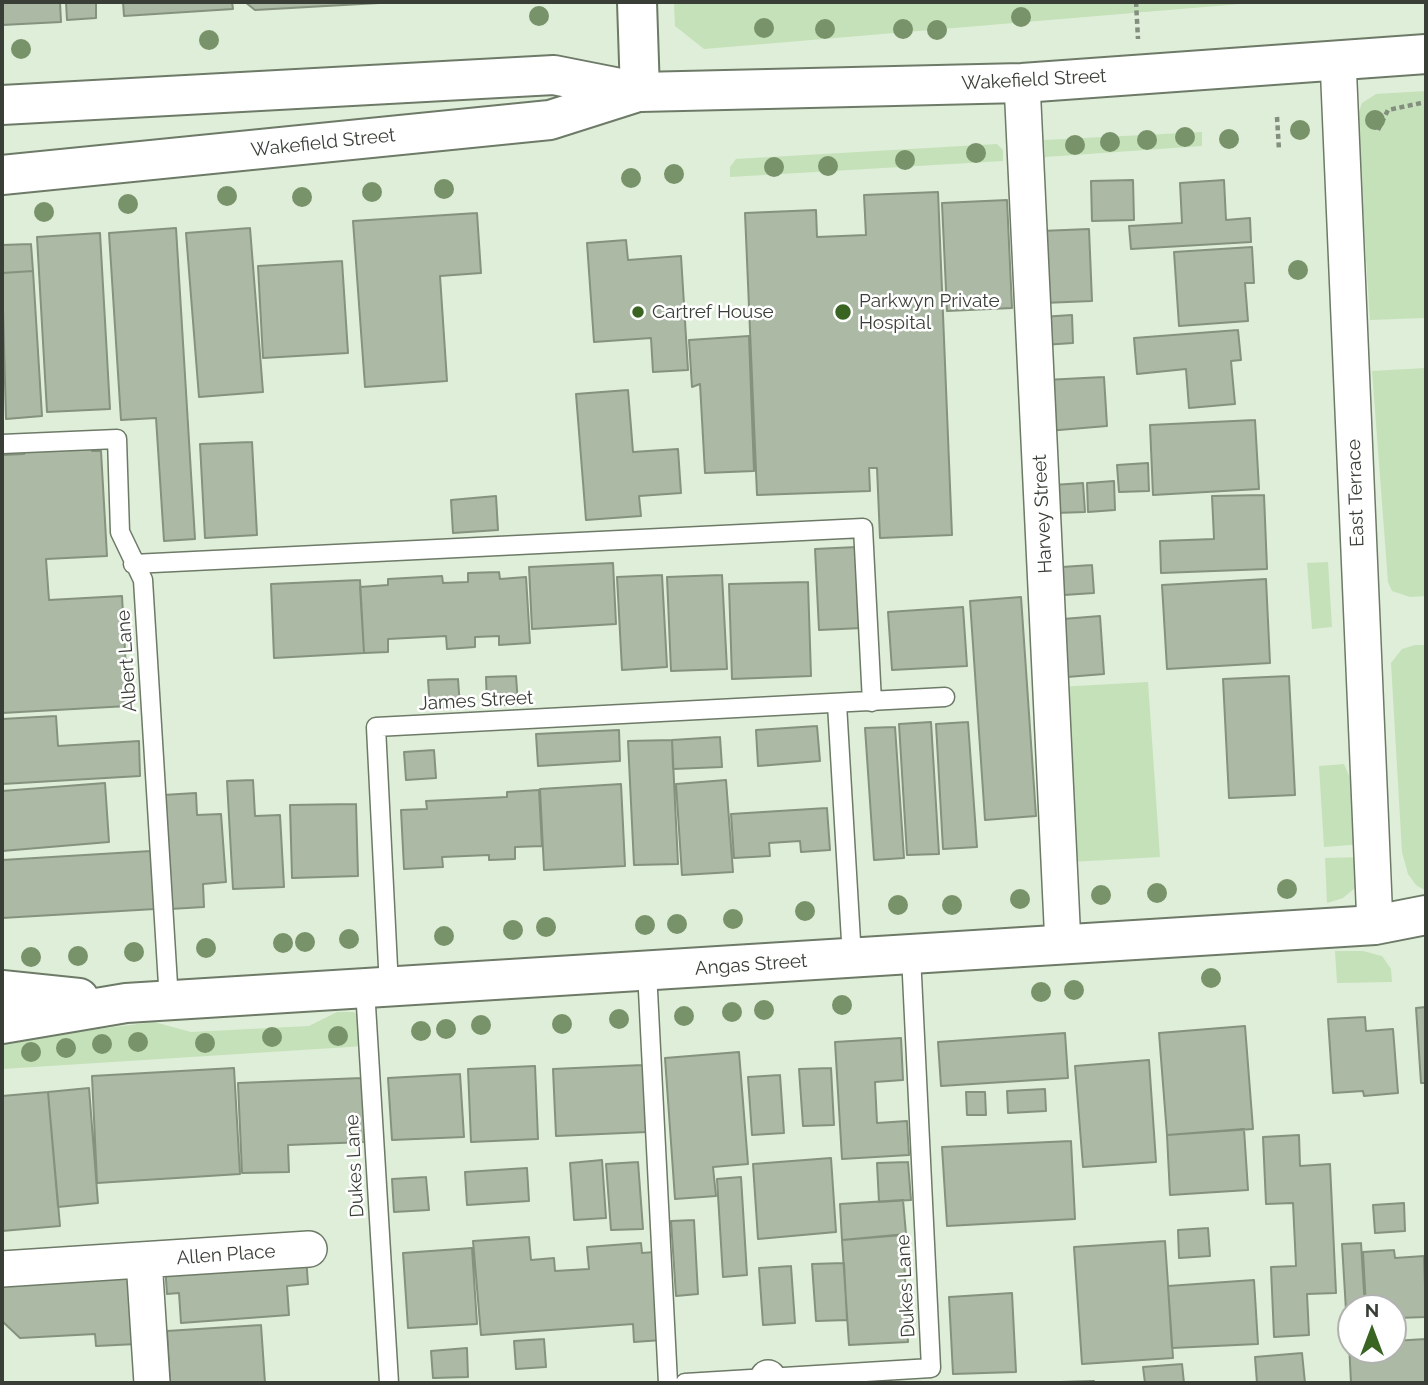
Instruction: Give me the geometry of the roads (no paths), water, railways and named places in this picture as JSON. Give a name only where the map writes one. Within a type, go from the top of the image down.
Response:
[{"type":"main road","points":[[638,2],[640,92]]},
{"type":"main road","name":"Wakefield Street","points":[[2,105],[554,75],[640,92],[1022,83],[1426,54]]},
{"type":"main road","name":"Wakefield Street","points":[[2,175],[550,120],[640,92]]},
{"type":"main road","points":[[1375,925],[1426,915]]},
{"type":"main road","points":[[1375,925],[1426,941]]},
{"type":"main road","name":"Angas Street","points":[[2,1024],[126,1003],[1375,925]]},
{"type":"main road","name":"Angas Street","points":[[2,990],[126,1003]]},
{"type":"street","name":"East Terrace","points":[[1338,60],[1375,925]]},
{"type":"street","name":"Harvey Street","points":[[1022,83],[1063,945]]},
{"type":"street","name":"Allen Place","points":[[2,1269],[309,1249]]},
{"type":"street","points":[[144,1260],[152,1383]]},
{"type":"lane","name":"Albert Lane","points":[[2,444],[117,439],[120,532],[133,564],[143,580],[169,1000]]},
{"type":"lane","points":[[133,564],[863,528],[872,702]]},
{"type":"lane","name":"James Street","points":[[377,988],[376,727],[945,697]]},
{"type":"lane","points":[[837,704],[852,958]]},
{"type":"lane","name":"Dukes Lane","points":[[685,1383],[768,1381],[931,1368],[911,955]]},
{"type":"lane","points":[[647,971],[668,1383]]},
{"type":"lane","name":"Dukes Lane","points":[[377,988],[388,1383]]},
{"type":"place","name":"Cartref House","points":[[638,312]]},
{"type":"place","name":"Parkwyn Private Hospital","points":[[843,312]]}]
